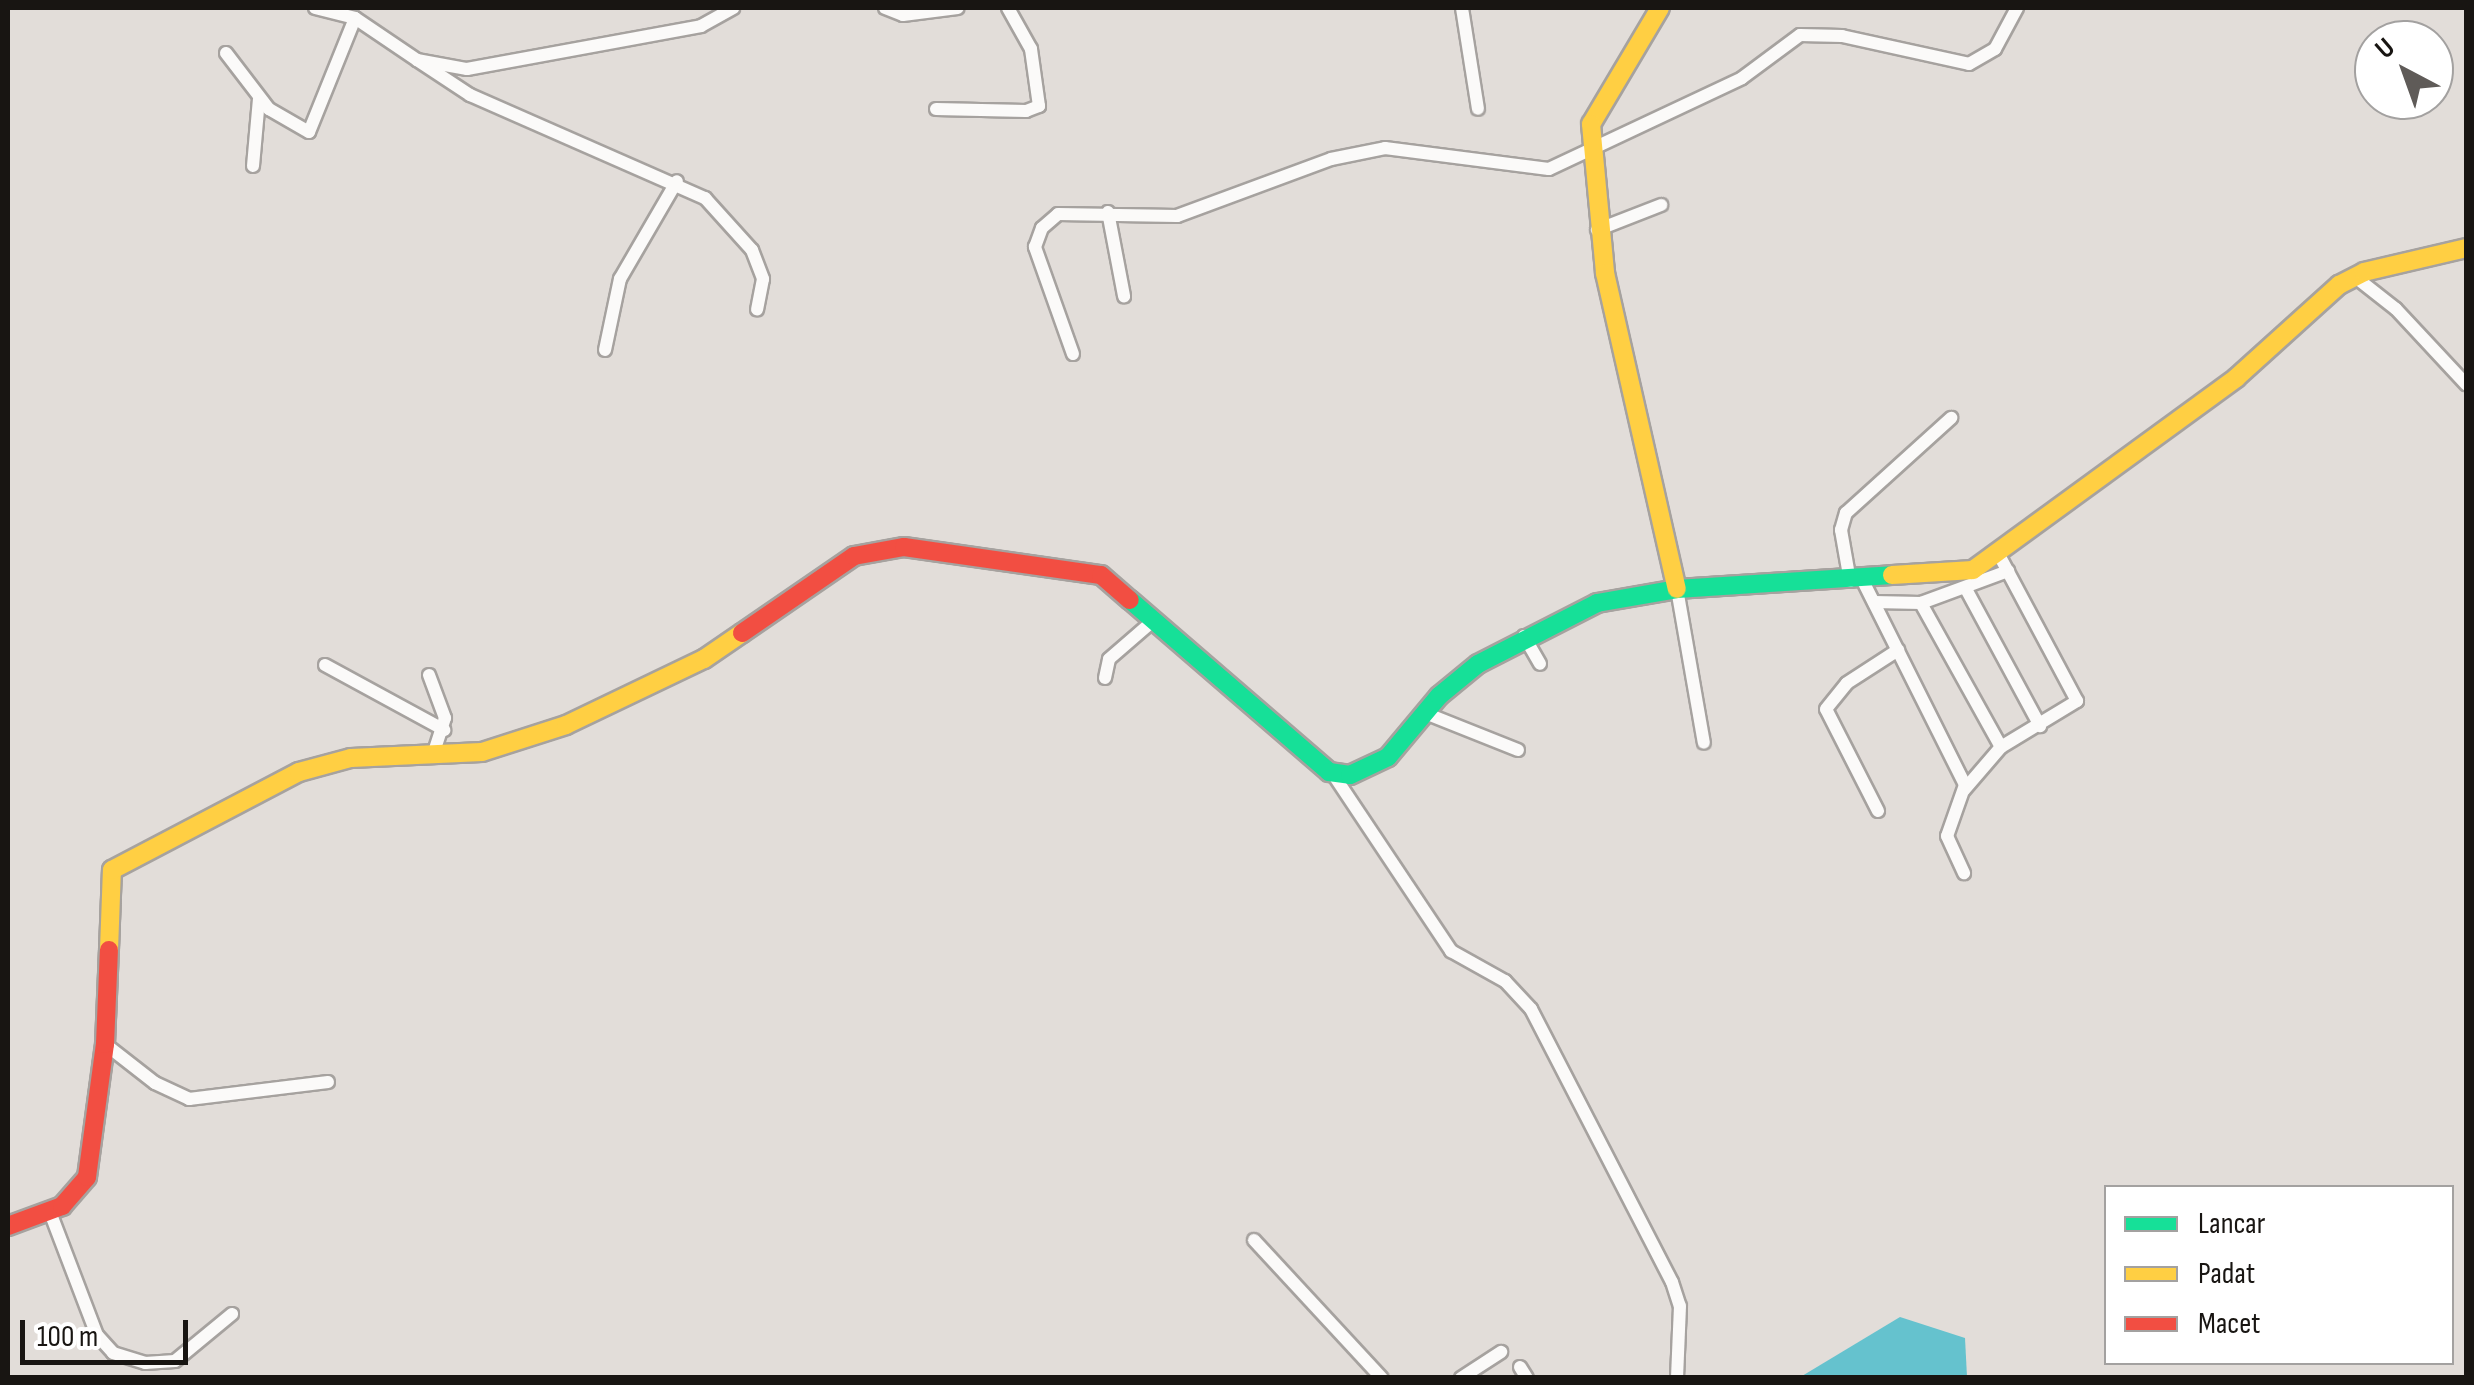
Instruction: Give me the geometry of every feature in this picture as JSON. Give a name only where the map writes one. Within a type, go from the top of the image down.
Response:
[{"type":"street","points":[[315,8],[355,18],[470,95],[677,181],[716,206],[752,250],[763,278],[757,309]]},
{"type":"street","points":[[417,60],[484,67],[701,26],[733,8]]},
{"type":"street","points":[[885,8],[917,16],[958,8]]},
{"type":"street","points":[[936,109],[1026,112],[1039,106],[1031,48],[1008,8]]},
{"type":"street","points":[[1462,8],[1478,108]]},
{"type":"street","points":[[1660,8],[1598,106],[1592,154],[1598,230],[1677,589],[1704,743]]},
{"type":"street","points":[[1072,354],[1036,238],[1058,214],[1177,216],[1331,159],[1386,148],[1549,169],[1592,154],[1742,78],[1800,35],[1842,36],[1969,64],[1996,49],[2018,8]]},
{"type":"street","points":[[226,53],[259,98],[294,128],[311,131],[355,18]]},
{"type":"street","points":[[252,166],[259,98]]},
{"type":"street","points":[[606,350],[620,279],[677,181]]},
{"type":"street","points":[[1598,230],[1661,206]]},
{"type":"street","points":[[1108,212],[1124,296]]},
{"type":"street","points":[[1874,602],[1921,604],[1966,589],[2236,378],[2354,276],[2466,248]]},
{"type":"street","points":[[2354,276],[2396,309],[2466,384]]},
{"type":"street","points":[[1951,418],[1846,513],[1841,530],[1857,581],[1874,602],[1964,790]]},
{"type":"street","points":[[8,1226],[50,1212],[78,1194],[87,1177],[105,1044],[115,867],[315,766],[433,756],[516,742],[674,676],[785,608],[844,563],[876,549],[926,549],[1092,572],[1119,586],[1332,774],[1451,951],[1505,981],[1531,1009],[1672,1282],[1680,1306],[1676,1378]]},
{"type":"street","points":[[1332,774],[1350,775],[1388,757],[1425,713],[1478,664],[1524,636],[1597,603],[1677,589],[1955,574],[2004,563]]},
{"type":"street","points":[[1964,873],[1947,836],[1964,790],[2001,748],[2040,726],[2077,697],[2004,563]]},
{"type":"street","points":[[1966,589],[2040,726]]},
{"type":"street","points":[[1921,604],[2001,748]]},
{"type":"street","points":[[1105,678],[1109,658],[1154,620]]},
{"type":"street","points":[[1524,636],[1540,664]]},
{"type":"street","points":[[1878,811],[1826,709],[1847,683],[1898,650]]},
{"type":"street","points":[[325,666],[444,730]]},
{"type":"street","points":[[429,675],[445,707],[444,730],[433,756]]},
{"type":"street","points":[[1425,713],[1518,750]]},
{"type":"street","points":[[105,1044],[189,1100],[328,1082]]},
{"type":"street","points":[[50,1212],[97,1335],[112,1353],[145,1363],[175,1361],[232,1314]]},
{"type":"street","points":[[1254,1240],[1382,1378]]},
{"type":"street","points":[[1461,1378],[1501,1352]]},
{"type":"water","points":[[1900,1317],[1965,1338],[1967,1377],[1802,1376]]},
{"type":"traffic: fast","points":[[1130,600],[1329,772],[1350,775],[1388,757],[1439,696],[1478,664],[1597,603],[1677,589],[1892,575]]},
{"type":"traffic: slow","points":[[1660,8],[1591,124],[1605,273],[1677,589]]},
{"type":"traffic: slow","points":[[1892,575],[1973,570],[2236,378],[2339,285],[2364,272],[2466,248]]},
{"type":"traffic: slow","points":[[109,950],[112,870],[299,772],[351,758],[482,752],[566,725],[704,659],[742,633]]},
{"type":"traffic: jam","points":[[742,633],[854,556],[904,547],[1101,575],[1130,600]]},
{"type":"traffic: jam","points":[[8,1226],[62,1206],[87,1177],[105,1044],[109,950]]}]
